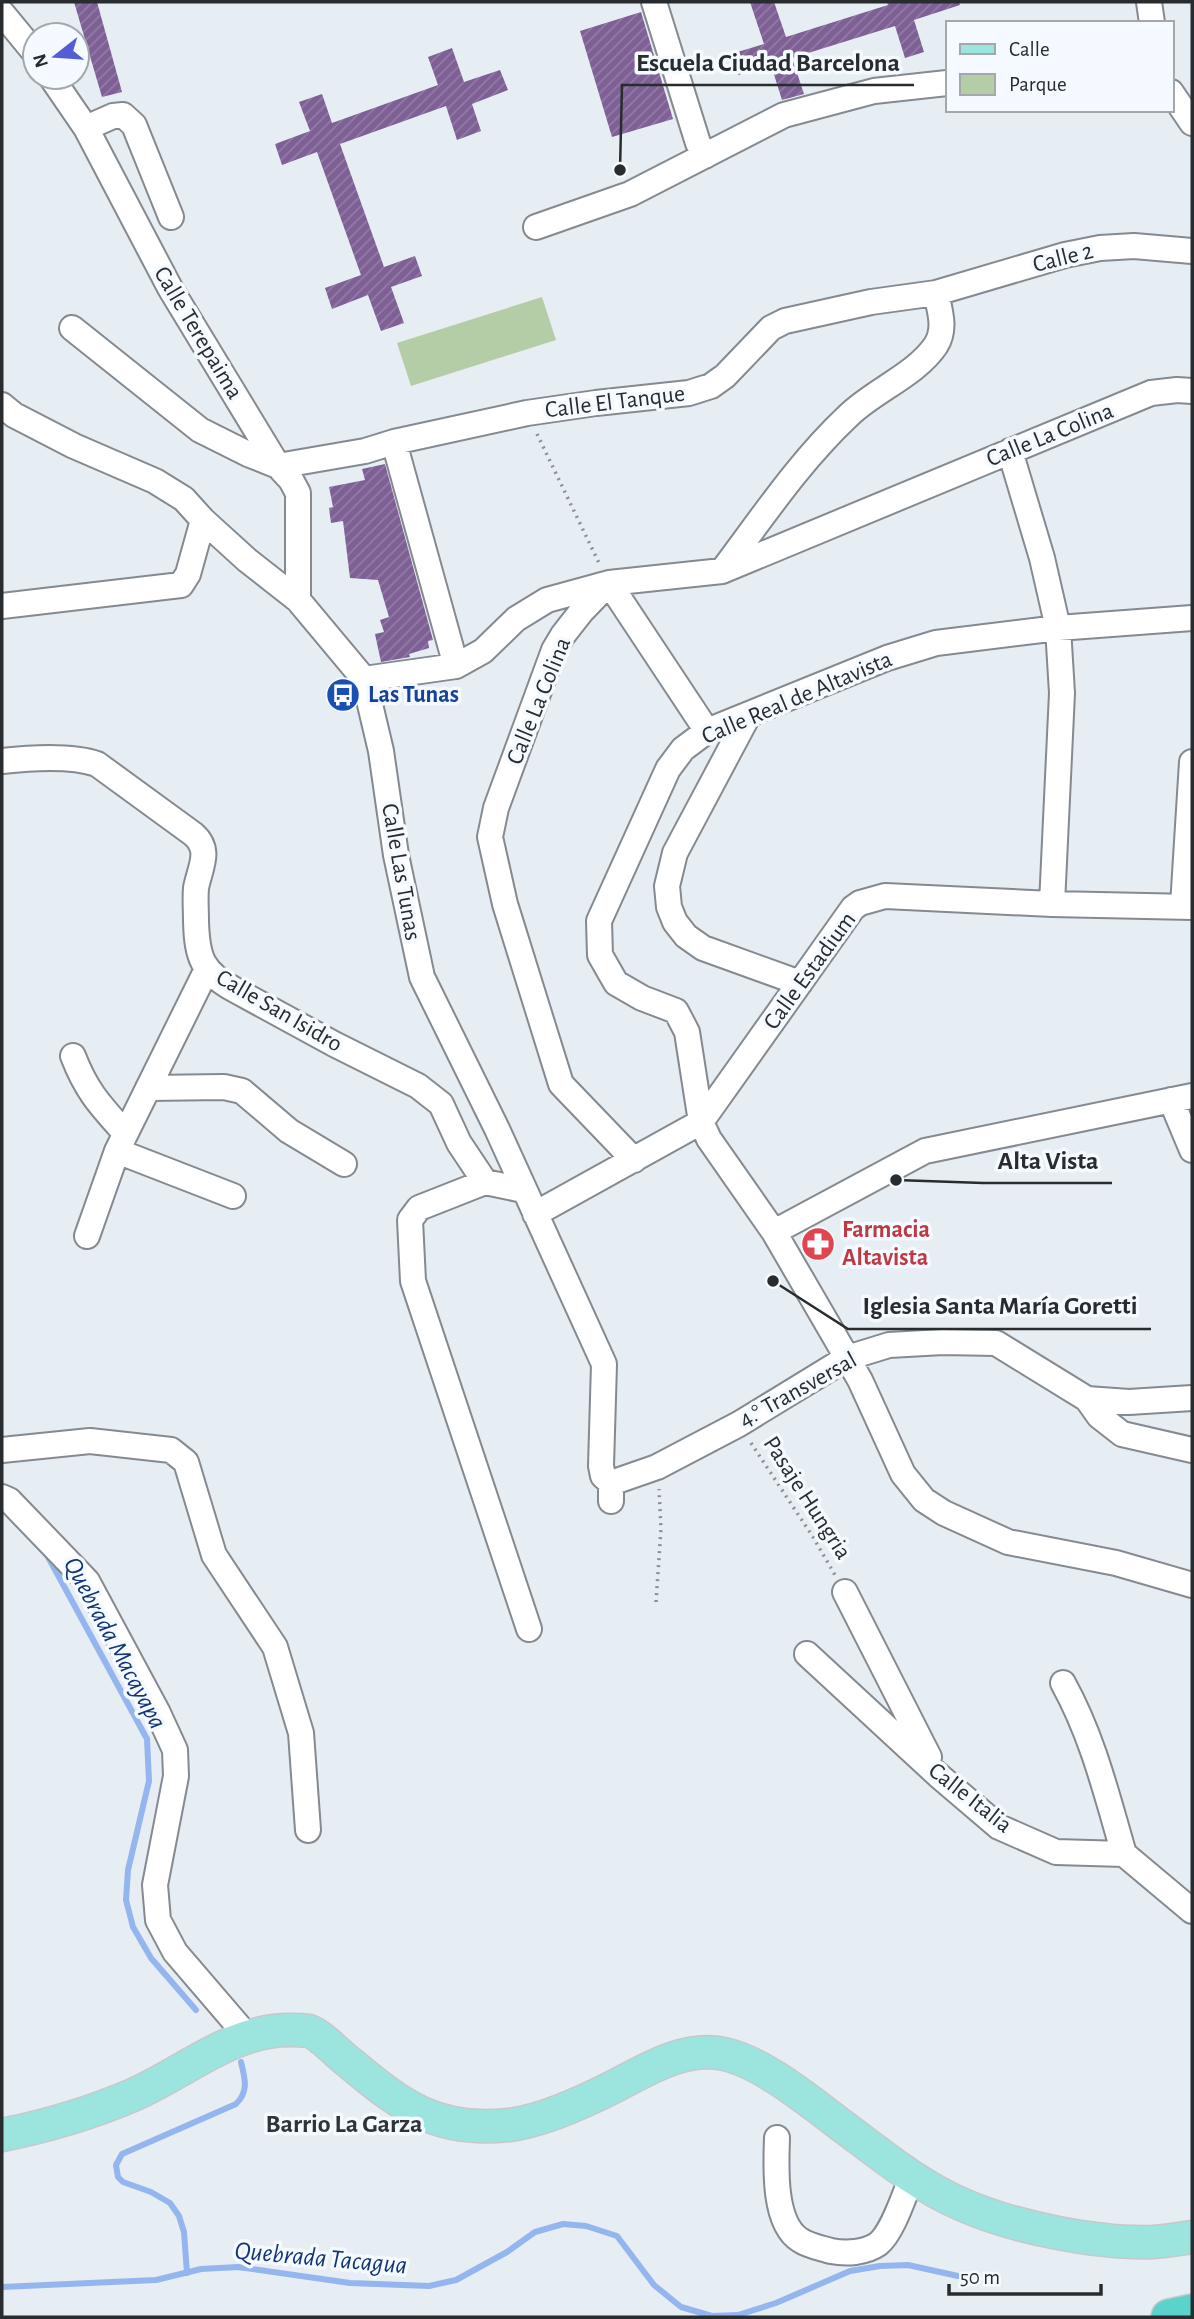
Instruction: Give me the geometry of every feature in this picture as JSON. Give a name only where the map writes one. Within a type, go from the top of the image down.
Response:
[{"type":"highway","points":[[1169,2317],[1192,2312]]},
{"type":"main road","points":[[2,2135],[43,2127],[135,2094],[247,2036],[274,2031],[309,2031],[391,2097],[418,2112],[450,2123],[489,2127],[535,2121],[672,2058],[697,2052],[721,2053],[745,2060],[799,2094],[912,2176],[959,2203],[997,2218],[1043,2230],[1109,2239],[1153,2242],[1192,2237]]},
{"type":"street","points":[[654,2],[698,143],[705,156]]},
{"type":"street","points":[[1149,2],[1152,21]]},
{"type":"street","points":[[2,13],[21,36]]},
{"type":"street","points":[[536,227],[630,194],[784,116],[874,91],[946,83]]},
{"type":"street","name":"Calle Terepaima","points":[[61,91],[86,128],[170,288],[278,466],[291,480],[298,494],[298,600]]},
{"type":"street","points":[[1173,95],[1192,123]]},
{"type":"street","points":[[86,128],[113,116],[123,115],[134,125],[171,217]]},
{"type":"street","name":"Calle 2","points":[[936,293],[1065,255],[1100,248],[1134,246],[1192,251]]},
{"type":"street","points":[[722,571],[775,497],[849,415],[923,360],[935,346],[941,334],[942,321],[936,293]]},
{"type":"street","name":"Calle El Tanque","points":[[278,466],[365,451],[394,442],[527,413],[689,393],[711,386],[725,376],[771,328],[785,321],[871,302],[936,293]]},
{"type":"street","points":[[72,328],[200,430],[278,466]]},
{"type":"street","name":"Calle La Colina","points":[[634,1160],[561,1084],[505,904],[490,837],[496,808],[554,650],[563,635],[609,583],[722,571],[1151,393],[1192,391]]},
{"type":"street","name":"Calle Las Tunas","points":[[2,405],[14,415],[74,446],[170,489],[184,499],[247,561],[298,600],[364,678],[381,751],[396,855],[422,977],[497,1129],[604,1364],[601,1466],[611,1492]]},
{"type":"street","points":[[394,442],[456,666]]},
{"type":"street","points":[[1010,451],[1042,558],[1058,628],[1062,693],[1052,904]]},
{"type":"street","points":[[2,606],[181,585],[188,574],[203,520]]},
{"type":"street","points":[[364,678],[456,666],[483,651],[516,619],[547,600],[609,583],[707,732]]},
{"type":"street","name":"Calle Real de Altavista","points":[[1192,618],[1058,628],[936,643],[887,658],[707,732],[683,749],[668,769],[599,920],[600,955],[616,983],[642,998],[676,1011],[687,1032],[701,1122],[709,1139],[774,1232],[860,1380],[903,1474],[924,1500],[944,1513],[1008,1542],[1116,1563],[1192,1585]]},
{"type":"street","points":[[749,714],[675,853],[667,886],[669,907],[675,922],[686,936],[703,948],[800,983]]},
{"type":"street","name":"Calle San Isidro","points":[[2,761],[66,760],[97,764],[200,839],[204,848],[204,859],[196,889],[197,950],[207,969],[219,981],[418,1086],[441,1104],[459,1143],[485,1182]]},
{"type":"street","points":[[1187,906],[1192,762]]},
{"type":"street","name":"Calle Estadium","points":[[536,1214],[701,1122],[853,908],[869,900],[885,896],[1052,904],[1187,906]]},
{"type":"street","points":[[87,1236],[121,1142],[207,969]]},
{"type":"street","points":[[73,1056],[84,1083],[121,1142],[233,1196]]},
{"type":"street","points":[[148,1088],[224,1087],[242,1091],[289,1131],[344,1164]]},
{"type":"street","points":[[774,1232],[925,1151],[1182,1098],[1192,1150]]},
{"type":"street","points":[[523,1190],[485,1182],[419,1208],[410,1220],[413,1281],[529,1629]]},
{"type":"street","name":"4.° Transversal","points":[[611,1492],[739,1424],[847,1358],[889,1345],[996,1343],[1087,1399],[1098,1416],[1122,1434],[1192,1450]]},
{"type":"street","points":[[1087,1399],[1129,1402],[1192,1398]]},
{"type":"street","points":[[2,1450],[90,1440],[171,1450],[186,1462],[214,1555],[275,1647],[301,1733],[308,1830]]},
{"type":"street","points":[[2,1497],[9,1500],[87,1580],[175,1750],[176,1776],[155,1885],[158,1920],[175,1952],[247,2036]]},
{"type":"street","points":[[845,1592],[938,1775]]},
{"type":"street","name":"Calle Italia","points":[[807,1654],[999,1828],[1056,1853],[1124,1854]]},
{"type":"street","points":[[1063,1683],[1093,1745],[1124,1854],[1192,1911]]},
{"type":"street","points":[[777,2138],[776,2180],[783,2214],[790,2231],[800,2241],[816,2247],[851,2253],[879,2243],[887,2233],[912,2176]]},
{"type":"path","points":[[527,413],[609,583]]},
{"type":"path","name":"Pasaje Hungria","points":[[739,1424],[813,1537],[845,1592]]},
{"type":"path","points":[[656,1602],[661,1529],[657,1467]]},
{"type":"green space","points":[[542,297],[556,340],[411,386],[397,343]]},
{"type":"building","points":[[74,2],[97,2],[122,92],[102,97],[91,60],[91,21],[80,21]]},
{"type":"building","points":[[750,2],[774,2],[786,37],[888,5],[887,2],[959,2],[960,5],[914,20],[924,52],[905,58],[895,26],[792,58],[804,94],[782,100],[771,65],[738,75],[731,54],[764,44]]},
{"type":"building","points":[[641,12],[673,119],[612,137],[580,31]]},
{"type":"building","points":[[452,48],[464,82],[500,70],[508,90],[472,104],[481,131],[457,140],[446,106],[340,144],[384,267],[415,256],[422,276],[391,287],[404,323],[381,331],[368,295],[332,309],[325,288],[361,275],[317,152],[282,165],[275,144],[310,131],[299,102],[322,94],[332,123],[438,85],[428,57]]},
{"type":"building","points":[[385,464],[433,640],[428,641],[429,648],[409,654],[410,657],[381,662],[375,634],[384,632],[380,620],[389,617],[378,580],[350,578],[343,521],[331,523],[329,508],[333,507],[329,487],[365,480],[362,469]]},
{"type":"waterway","name":"Quebrada Macayapa","points":[[47,1555],[147,1739],[149,1781],[128,1870],[126,1900],[133,1927],[151,1958],[196,2010]]},
{"type":"waterway","name":"Quebrada Macayapa","points":[[187,2273],[184,2232],[179,2216],[170,2203],[151,2192],[123,2182],[118,2177],[116,2165],[122,2154],[236,2104],[244,2089],[241,2062]]},
{"type":"waterway","name":"Quebrada Tacagua","points":[[2,2287],[156,2280],[201,2269],[238,2267],[350,2283],[429,2286],[456,2280],[507,2252],[535,2232],[563,2224],[586,2226],[617,2236],[654,2285],[681,2307],[712,2316],[738,2315],[776,2303],[850,2271],[880,2266],[908,2265],[958,2276]]},
{"type":"place","name":"Escuela Ciudad Barcelona","points":[[620,170]]},
{"type":"place","name":"Las Tunas","points":[[343,695]]},
{"type":"place","name":"Alta Vista","points":[[896,1180]]},
{"type":"place","name":"Farmacia Altavista","points":[[818,1244]]},
{"type":"place","name":"Iglesia Santa María Goretti","points":[[773,1281]]},
{"type":"district","name":"Barrio La Garza","points":[[344,2124]]}]
